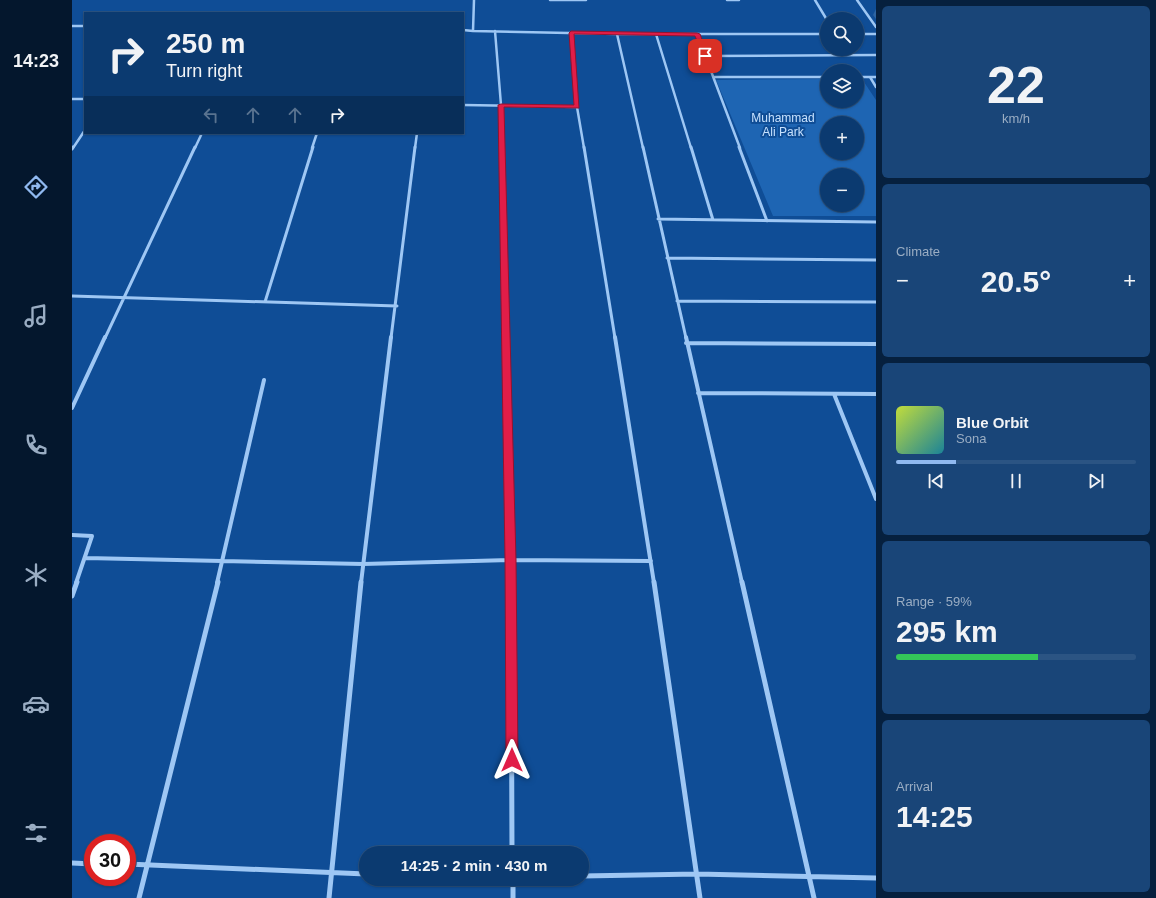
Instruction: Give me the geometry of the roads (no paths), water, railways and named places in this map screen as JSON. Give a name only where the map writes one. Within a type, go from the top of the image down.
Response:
[{"type":"street","points":[[473,31],[474,0]]},
{"type":"street","points":[[550,0],[586,0]]},
{"type":"street","points":[[726,0],[739,0]]},
{"type":"street","points":[[815,0],[822,12]]},
{"type":"street","points":[[857,0],[876,27]]},
{"type":"street","points":[[72,26],[84,26]]},
{"type":"street","points":[[464,30],[617,34],[820,34]]},
{"type":"street","points":[[494,31],[501,105],[510,560],[512,846]]},
{"type":"street","points":[[571,33],[577,107],[651,561],[700,898]]},
{"type":"street","points":[[617,34],[686,343],[814,898]]},
{"type":"street","points":[[656,34],[713,220]]},
{"type":"street","points":[[697,34],[767,221]]},
{"type":"street","points":[[864,34],[876,34]]},
{"type":"street","points":[[705,56],[876,55]]},
{"type":"street","points":[[714,78],[820,77]]},
{"type":"street","points":[[864,77],[876,77]]},
{"type":"street","points":[[870,77],[876,87]]},
{"type":"street","points":[[72,99],[84,99]]},
{"type":"street","points":[[464,105],[577,107]]},
{"type":"street","points":[[72,150],[84,132]]},
{"type":"street","points":[[72,408],[202,134]]},
{"type":"street","points":[[266,302],[317,134]]},
{"type":"street","points":[[329,898],[363,564],[397,306],[417,134]]},
{"type":"street","points":[[658,219],[876,222]]},
{"type":"street","points":[[667,258],[876,260]]},
{"type":"street","points":[[72,296],[397,306]]},
{"type":"street","points":[[677,301],[876,302]]},
{"type":"street","points":[[686,343],[876,344]]},
{"type":"street","points":[[139,898],[223,561],[264,380]]},
{"type":"street","points":[[698,393],[876,394]]},
{"type":"street","points":[[834,394],[876,500]]},
{"type":"street","points":[[72,535],[92,536],[86,558],[72,596]]},
{"type":"street","points":[[86,558],[363,564],[510,560],[651,561]]},
{"type":"street","points":[[72,863],[84,864]]},
{"type":"street","points":[[136,864],[359,874]]},
{"type":"street","points":[[589,876],[697,874],[876,878]]},
{"type":"street","points":[[513,886],[513,898]]},
{"type":"park label","name":"Muhammad Ali Park","points":[[783,125]]}]
